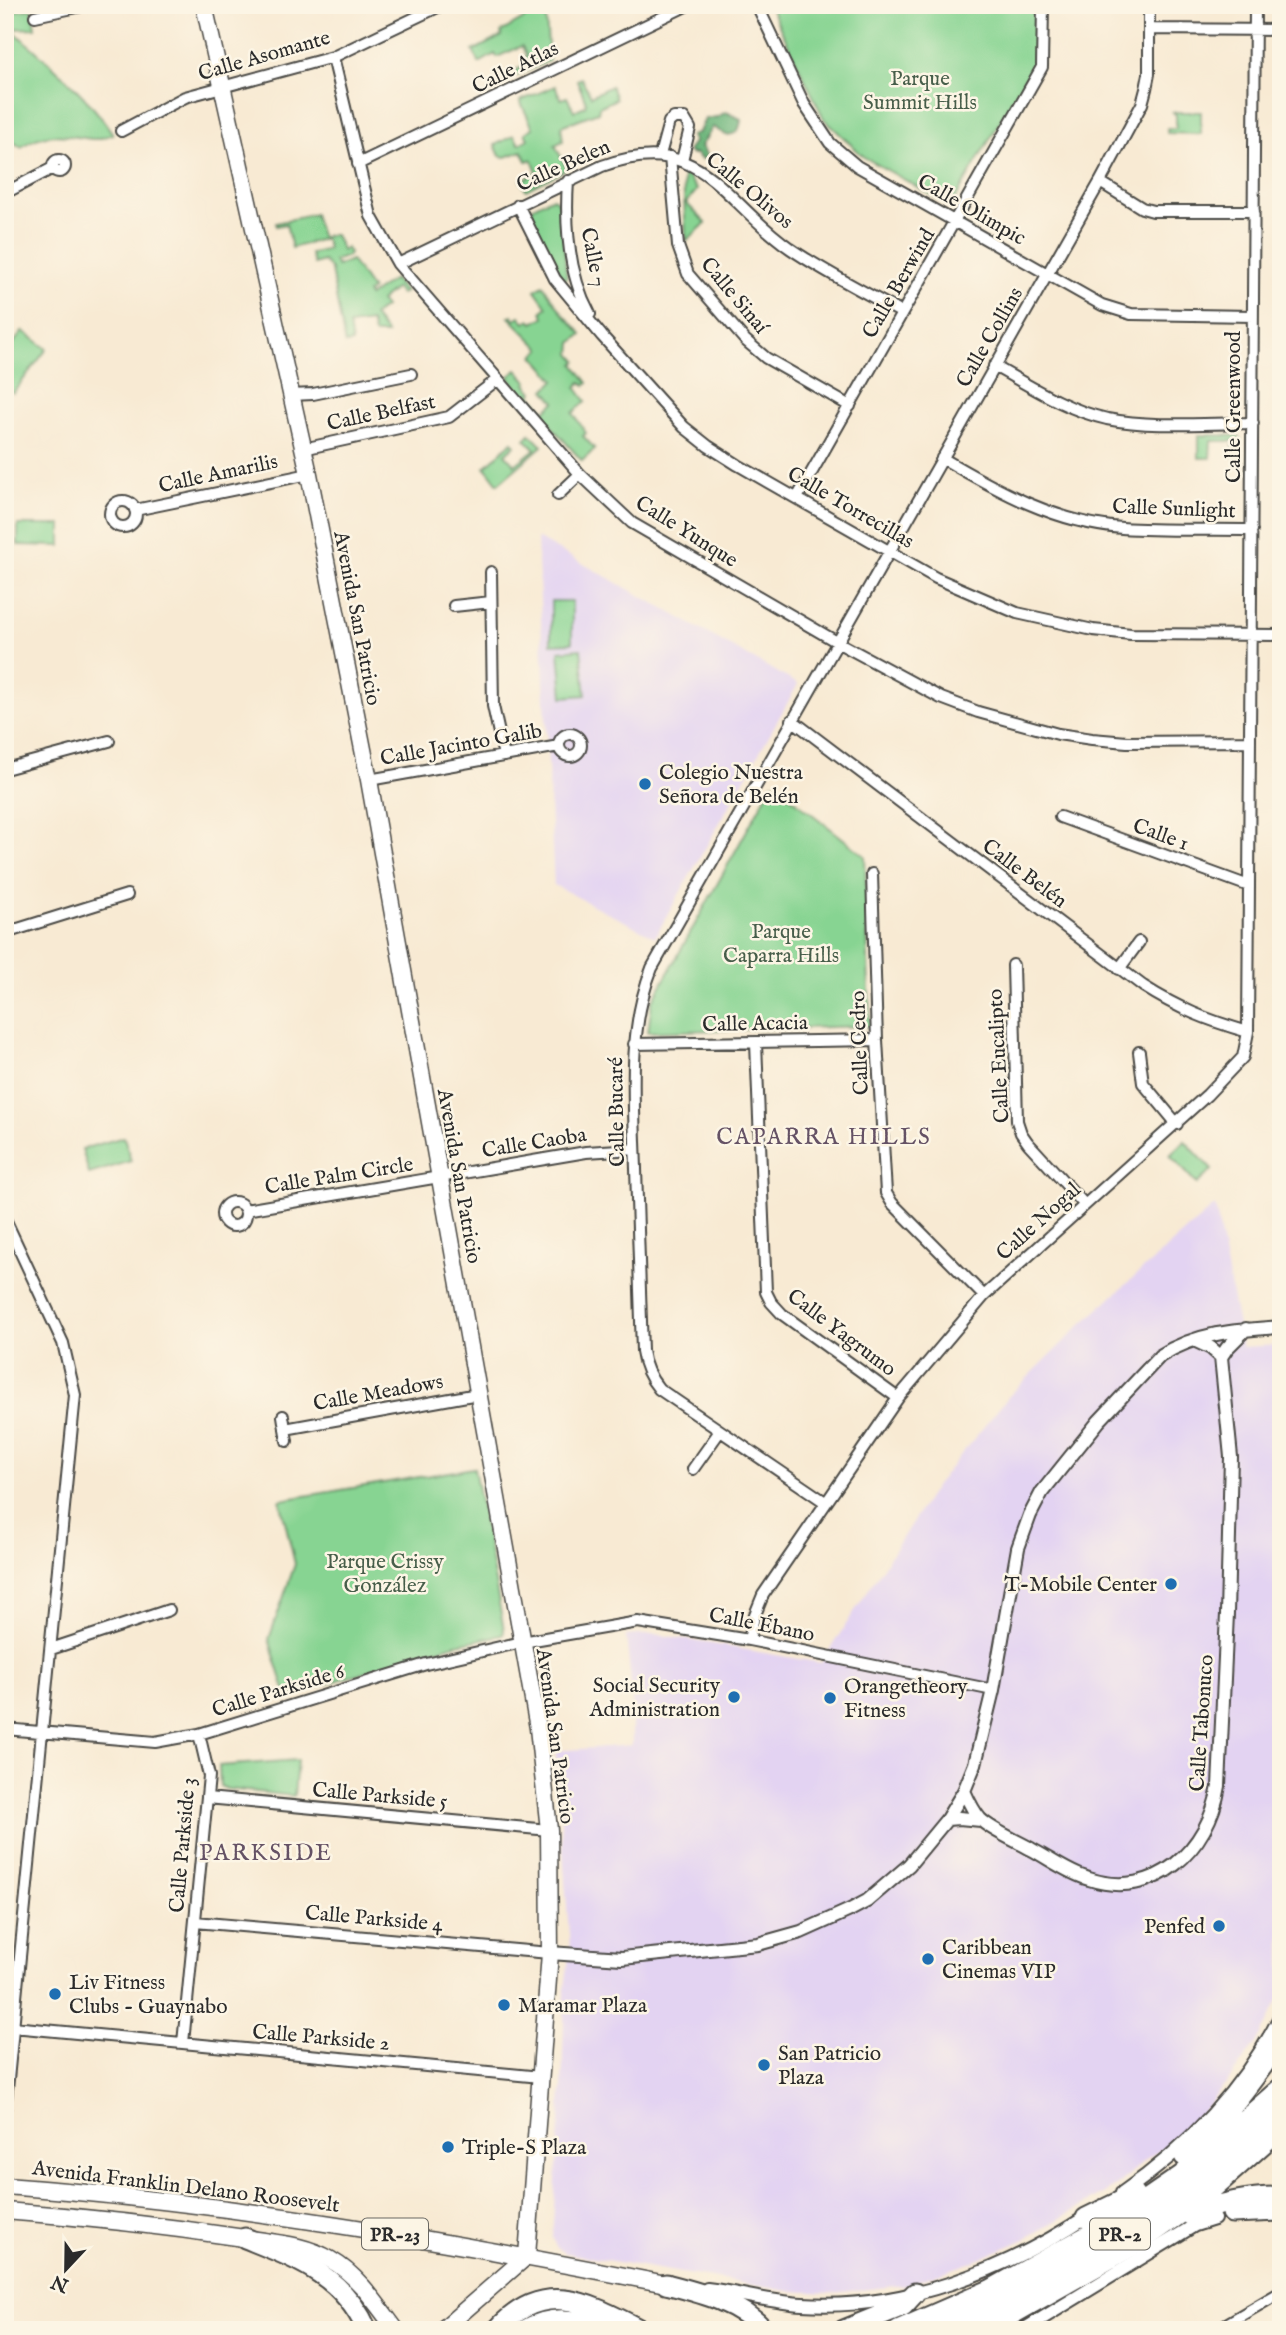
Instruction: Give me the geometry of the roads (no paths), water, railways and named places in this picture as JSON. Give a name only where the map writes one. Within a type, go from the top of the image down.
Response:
[{"type":"highway","points":[[1086,2218],[1139,2193],[1198,2144],[1238,2099],[1281,2041]]},
{"type":"highway","points":[[898,2330],[990,2290],[1121,2217],[1182,2175],[1281,2088]]},
{"type":"highway","name":"PR-2","points":[[939,2330],[995,2305],[1154,2213],[1204,2176],[1281,2108]]},
{"type":"highway","name":"PR-2","points":[[985,2330],[1121,2253],[1169,2222],[1199,2201],[1281,2128]]},
{"type":"highway","points":[[1169,2222],[1218,2204],[1256,2197],[1281,2197]]},
{"type":"highway","points":[[1214,2219],[1233,2213],[1281,2211]]},
{"type":"highway","points":[[245,2238],[310,2265],[334,2283],[363,2326]]},
{"type":"highway","points":[[666,2284],[704,2294],[728,2304],[747,2315],[764,2330]]},
{"type":"highway","points":[[844,2330],[903,2306],[915,2293]]},
{"type":"highway","points":[[497,2330],[516,2312],[556,2299],[587,2303],[641,2330]]},
{"type":"highway","points":[[525,2330],[552,2320],[570,2319],[600,2330]]},
{"type":"main road","name":"Avenida San Patricio","points":[[204,5],[309,474],[369,780],[538,1728],[549,1830],[550,1953],[527,2256]]},
{"type":"main road","name":"Avenida Franklin Delano Roosevelt","points":[[5,2186],[148,2198],[227,2208],[527,2256],[666,2284]]},
{"type":"main road","name":"Avenida Franklin Delano Roosevelt","points":[[5,2211],[126,2221],[303,2248],[334,2261],[361,2287],[396,2330]]},
{"type":"main road","points":[[442,2330],[527,2256]]},
{"type":"street","points":[[34,16],[87,5]]},
{"type":"street","name":"Calle Asomante","points":[[121,131],[185,97],[333,57],[442,5]]},
{"type":"street","name":"Calle Atlas","points":[[358,164],[688,5]]},
{"type":"street","name":"Calle Olimpic","points":[[757,5],[804,104],[830,143],[857,166],[1102,305],[1131,314],[1253,316]]},
{"type":"street","name":"Calle Berwind","points":[[797,498],[1042,68],[1043,5]]},
{"type":"street","name":"Calle Collins","points":[[818,675],[1142,104],[1149,74],[1149,5]]},
{"type":"street","name":"Calle Greenwood","points":[[1250,810],[1255,5]]},
{"type":"street","points":[[1149,29],[1281,30]]},
{"type":"street","name":"Calle Yunque","points":[[333,57],[370,216],[398,264],[580,474],[632,523],[836,642],[941,698],[978,712],[1058,734],[1127,741],[1250,741]]},
{"type":"street","points":[[665,156],[669,122],[674,118],[684,118],[690,128],[682,160]]},
{"type":"street","name":"Calle Belen","points":[[398,264],[617,160],[633,156],[665,156],[682,160]]},
{"type":"street","name":"Calle Sinaí","points":[[665,156],[678,246],[688,274],[745,340],[766,358],[850,406]]},
{"type":"street","name":"Calle Olivos","points":[[682,160],[704,171],[723,186],[759,224],[793,250],[902,313]]},
{"type":"street","points":[[5,193],[53,168]]},
{"type":"street","name":"Calle 7","points":[[568,181],[566,203],[576,286],[602,336]]},
{"type":"street","points":[[1100,181],[1142,208],[1153,211],[1254,211]]},
{"type":"street","name":"Calle Torrecillas","points":[[518,205],[555,279],[684,427],[708,446],[936,578],[1017,613],[1058,624],[1130,634],[1281,635]]},
{"type":"street","points":[[994,366],[1059,402],[1105,418],[1153,423],[1253,423]]},
{"type":"street","points":[[291,396],[411,374]]},
{"type":"street","name":"Calle Belfast","points":[[303,449],[449,417],[498,379]]},
{"type":"street","name":"Calle Sunlight","points":[[942,458],[978,480],[1032,506],[1087,522],[1120,528],[1251,530]]},
{"type":"street","name":"Calle Amarilis","points":[[135,510],[309,474]]},
{"type":"street","points":[[558,495],[580,474]]},
{"type":"street","points":[[491,572],[493,706],[504,755]]},
{"type":"street","points":[[454,606],[491,602]]},
{"type":"street","name":"Calle Bucaré","points":[[818,675],[652,968],[639,1006],[634,1044],[635,1149],[644,1364],[659,1389],[825,1502]]},
{"type":"street","name":"Calle Belén","points":[[792,720],[1119,969],[1174,1006],[1248,1032]]},
{"type":"street","points":[[5,769],[110,741]]},
{"type":"street","name":"Calle Jacinto Galib","points":[[369,780],[559,746]]},
{"type":"street","name":"Calle Nogal","points":[[749,1640],[763,1595],[825,1502],[898,1398],[984,1296],[1084,1204],[1177,1124],[1243,1057],[1248,1032],[1250,810]]},
{"type":"street","name":"Calle 1","points":[[1060,817],[1249,886]]},
{"type":"street","name":"Calle Cedro","points":[[872,874],[877,1040],[886,1193],[891,1203],[984,1296]]},
{"type":"street","points":[[5,933],[127,895]]},
{"type":"street","points":[[1119,969],[1139,942]]},
{"type":"street","name":"Calle Eucalipto","points":[[1013,965],[1017,1121],[1028,1143],[1084,1204]]},
{"type":"street","name":"Calle Acacia","points":[[634,1044],[877,1040]]},
{"type":"street","name":"Calle Yagrumo","points":[[756,1043],[765,1292],[782,1314],[898,1398]]},
{"type":"street","points":[[1139,1052],[1143,1083],[1177,1124]]},
{"type":"street","name":"Calle Caoba","points":[[439,1178],[586,1152],[635,1149]]},
{"type":"street","name":"Calle Palm Circle","points":[[244,1210],[439,1178]]},
{"type":"street","points":[[5,1219],[63,1343],[75,1395],[5,2110]]},
{"type":"street","points":[[550,1953],[622,1958],[758,1944],[801,1932],[867,1900],[909,1865],[947,1819],[964,1791],[976,1761],[993,1690],[1021,1534],[1042,1492],[1099,1421],[1153,1362],[1172,1348],[1194,1340],[1247,1329],[1281,1327]]},
{"type":"street","points":[[1194,1340],[1222,1357],[1227,1348],[1247,1329]]},
{"type":"street","name":"Calle Tabonuco","points":[[947,1819],[981,1820],[1087,1879],[1115,1884],[1150,1878],[1183,1860],[1206,1829],[1219,1786],[1227,1614],[1231,1457],[1222,1357]]},
{"type":"street","name":"Calle Meadows","points":[[285,1429],[478,1394]]},
{"type":"street","points":[[283,1416],[287,1441]]},
{"type":"street","points":[[693,1469],[720,1431]]},
{"type":"street","points":[[51,1649],[169,1610]]},
{"type":"street","name":"Calle Ébano","points":[[522,1642],[638,1622],[749,1640],[993,1690]]},
{"type":"street","name":"Calle Parkside 6","points":[[42,1733],[155,1742],[199,1734],[426,1664],[522,1642]]},
{"type":"street","points":[[5,1729],[42,1733]]},
{"type":"street","name":"Calle Parkside 3","points":[[183,2043],[209,1776],[199,1734]]},
{"type":"street","points":[[964,1791],[981,1820]]},
{"type":"street","name":"Calle Parkside 5","points":[[207,1798],[549,1830]]},
{"type":"street","name":"Calle Parkside 4","points":[[195,1922],[550,1953]]},
{"type":"street","points":[[666,2284],[801,2304],[859,2304],[915,2293],[1007,2260],[1086,2218],[1133,2186],[1208,2120],[1247,2070],[1281,2015]]},
{"type":"street","name":"Calle Parkside 2","points":[[13,2027],[541,2077]]},
{"type":"street","points":[[1023,2330],[1195,2225],[1214,2219]]},
{"type":"street","points":[[1216,2330],[1281,2292]]},
{"type":"place","name":"Colegio Nuestra Señora de Belén","points":[[645,784]]},
{"type":"place","name":"T-Mobile Center","points":[[1171,1584]]},
{"type":"place","name":"Social Security Administration","points":[[734,1697]]},
{"type":"place","name":"Orangetheory Fitness","points":[[830,1698]]},
{"type":"place","name":"Penfed","points":[[1219,1926]]},
{"type":"place","name":"Caribbean Cinemas VIP","points":[[928,1959]]},
{"type":"place","name":"Liv Fitness Clubs - Guaynabo","points":[[55,1994]]},
{"type":"place","name":"Maramar Plaza","points":[[504,2005]]},
{"type":"place","name":"San Patricio Plaza","points":[[764,2065]]},
{"type":"place","name":"Triple-S Plaza","points":[[448,2147]]},
{"type":"district","name":"CAPARRA HILLS","points":[[824,1136]]},
{"type":"district","name":"PARKSIDE","points":[[266,1852]]},
{"type":"park label","name":"Parque Summit Hills","points":[[920,90]]},
{"type":"park label","name":"Parque Caparra Hills","points":[[781,943]]},
{"type":"park label","name":"Parque Crissy González","points":[[385,1573]]}]
